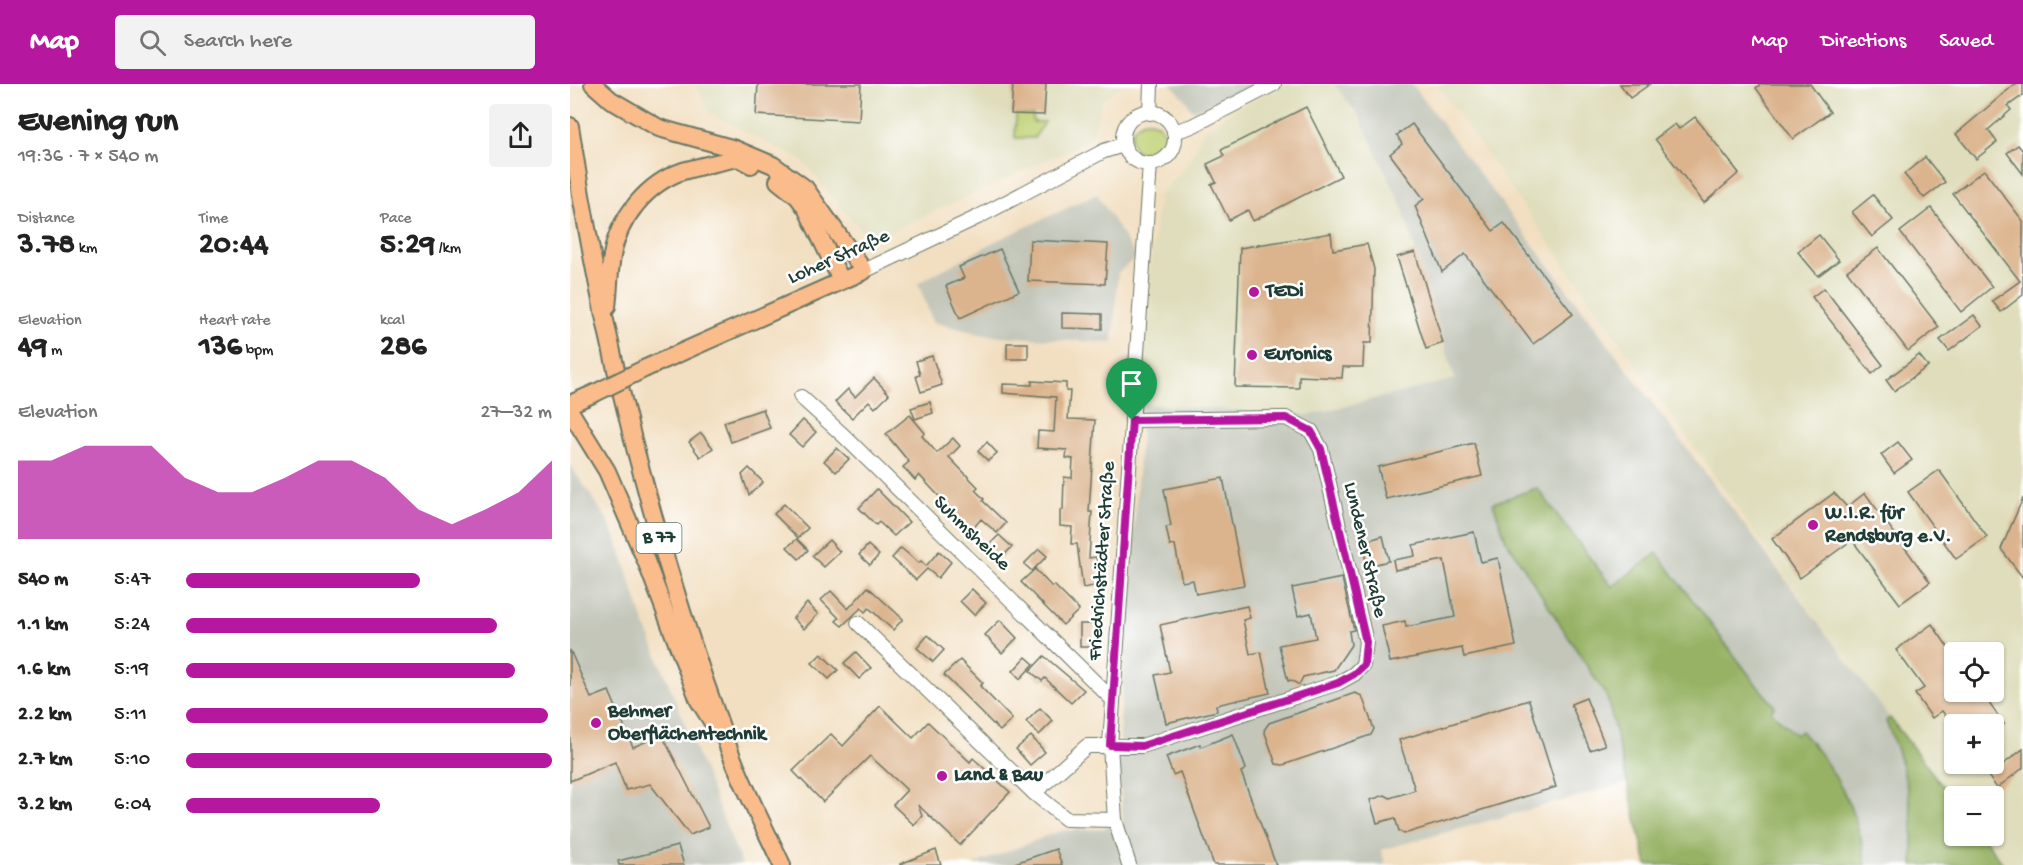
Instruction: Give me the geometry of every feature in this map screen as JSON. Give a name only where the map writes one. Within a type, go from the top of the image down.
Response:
[{"type":"main road","points":[[593,84],[610,100],[658,128],[735,149],[773,165],[805,188],[864,271]]},
{"type":"main road","name":"B 77","points":[[570,126],[581,202],[606,329],[627,422],[669,571],[727,743],[782,865]]},
{"type":"main road","points":[[606,329],[612,256],[626,216],[643,197],[681,172],[738,158],[768,174],[798,197],[806,208],[841,280]]},
{"type":"main road","name":"Loher Straße","points":[[570,404],[864,271]]},
{"type":"main road","points":[[570,411],[607,471],[646,561],[699,701],[727,743]]},
{"type":"street","points":[[1150,113],[1151,84]]},
{"type":"street","points":[[1174,132],[1192,126],[1274,84]]},
{"type":"street","points":[[1150,113],[1162,117],[1174,132],[1173,147],[1168,156],[1160,162],[1150,164],[1135,161],[1128,154],[1124,145],[1123,135],[1127,124],[1135,117],[1150,113]]},
{"type":"street","name":"Loher Straße","points":[[864,271],[978,218],[1104,151],[1124,145]]},
{"type":"street","name":"Friedrichstädter Straße","points":[[1129,865],[1115,820],[1110,745],[1150,164]]},
{"type":"street","name":"Suhmsheide","points":[[801,397],[1113,700]]},
{"type":"street","name":"Lundener Straße","points":[[1110,745],[1142,746],[1338,683],[1364,665],[1366,642],[1321,449],[1311,431],[1286,418],[1132,420]]},
{"type":"street","points":[[858,623],[1034,793],[1066,819],[1115,820]]},
{"type":"street","points":[[1034,793],[1087,746],[1110,745]]},
{"type":"shaded area","points":[[696,84],[1122,84],[1102,102],[1091,140],[870,241],[801,160],[709,113]]},
{"type":"shaded area","points":[[1171,84],[1254,84],[1192,111],[1185,99]]},
{"type":"shaded area","points":[[1285,84],[1334,84],[1359,116],[1401,207],[1455,379],[1309,415],[1143,404],[1150,269],[1159,196],[1188,163],[1204,131],[1232,110]]},
{"type":"shaded area","points":[[1334,84],[1412,84],[1890,718],[1886,721],[1905,773],[1911,803],[1913,865],[1866,865],[1854,815],[1841,785],[1826,762],[1801,731],[1797,735],[1771,710],[1775,706],[1657,553],[1612,587],[1506,540],[1607,697],[1627,783],[1381,850],[1386,865],[973,865],[1060,831],[1101,829],[1123,820],[1119,777],[1120,724],[1143,404],[1309,415],[1455,379],[1402,207],[1359,116]]},
{"type":"shaded area","points":[[1437,84],[2023,84],[2023,865],[2004,865],[1989,846],[2004,846],[2004,786],[1944,786],[1944,788],[1796,591]]},
{"type":"shaded area","points":[[1097,194],[1136,257],[1118,273],[1113,343],[984,335],[933,322],[918,283],[998,240]]},
{"type":"shaded area","points":[[570,465],[607,519],[620,548],[643,620],[742,865],[570,865]]},
{"type":"green space","points":[[1016,114],[1033,115],[1033,122],[1045,122],[1034,138],[1015,138]]},
{"type":"green space","points":[[1148,121],[1160,126],[1165,138],[1160,150],[1148,155],[1136,150],[1131,138],[1136,126]]},
{"type":"green space","points":[[1537,488],[1612,587],[1657,553],[1775,706],[1771,711],[1796,735],[1801,731],[1825,761],[1852,810],[1866,865],[1647,865],[1607,697],[1506,540],[1493,503]]},
{"type":"green space","points":[[1890,718],[1944,788],[1944,846],[1990,846],[2004,865],[1913,865],[1908,791],[1899,756],[1886,721]]},
{"type":"building","points":[[758,84],[861,84],[859,121],[756,115]]},
{"type":"building","points":[[1013,84],[1046,84],[1044,115],[1011,114]]},
{"type":"building","points":[[1620,84],[1650,84],[1630,98]]},
{"type":"building","points":[[1761,84],[1810,84],[1830,112],[1793,139],[1756,88]]},
{"type":"building","points":[[2015,84],[2023,84],[2023,95],[2008,106],[2011,110],[1988,130],[1997,142],[1976,159],[1956,134]]},
{"type":"building","points":[[1306,107],[1341,176],[1253,221],[1248,210],[1229,220],[1211,184],[1216,182],[1207,164],[1224,156],[1221,150]]},
{"type":"building","points":[[1695,117],[1739,173],[1704,203],[1655,139],[1675,124],[1679,129]]},
{"type":"building","points":[[1412,124],[1493,231],[1504,223],[1573,314],[1533,344],[1465,254],[1442,272],[1415,206],[1424,199],[1390,154],[1402,144],[1397,135]]},
{"type":"building","points":[[2018,145],[2023,151],[2023,174],[2007,153]]},
{"type":"building","points":[[1925,157],[1945,182],[1924,198],[1904,174]]},
{"type":"building","points":[[1984,170],[2023,221],[2023,295],[2001,312],[1992,301],[2020,281],[1953,194]]},
{"type":"building","points":[[1873,195],[1893,220],[1872,237],[1852,212]]},
{"type":"building","points":[[1931,208],[1992,287],[1961,312],[1900,232]]},
{"type":"building","points":[[1331,233],[1333,250],[1367,244],[1374,269],[1372,343],[1364,343],[1363,367],[1343,367],[1342,378],[1299,376],[1299,388],[1235,387],[1240,248]]},
{"type":"building","points":[[1819,235],[1839,260],[1818,276],[1798,252]]},
{"type":"building","points":[[1030,240],[1108,244],[1105,284],[1028,281]]},
{"type":"building","points":[[1878,248],[1939,327],[1908,351],[1847,271]]},
{"type":"building","points":[[1000,249],[1019,291],[960,318],[946,286],[964,278],[959,267]]},
{"type":"building","points":[[1415,252],[1443,343],[1426,349],[1397,257]]},
{"type":"building","points":[[1824,288],[1883,365],[1872,374],[1812,297]]},
{"type":"building","points":[[1062,313],[1102,314],[1102,329],[1062,328]]},
{"type":"building","points":[[1974,315],[1982,326],[1949,351],[1940,340]]},
{"type":"building","points":[[1007,343],[1028,343],[1028,359],[1007,359]]},
{"type":"building","points":[[1919,355],[1928,366],[1894,391],[1886,380]]},
{"type":"building","points":[[932,356],[942,385],[921,392],[916,376],[920,375],[916,361]]},
{"type":"building","points":[[874,378],[889,394],[875,408],[869,401],[852,418],[835,402],[848,389],[855,397]]},
{"type":"building","points":[[1032,381],[1066,383],[1066,391],[1070,391],[1068,419],[1095,420],[1089,512],[1092,512],[1089,558],[1096,557],[1100,585],[1083,588],[1077,544],[1071,544],[1072,527],[1060,526],[1064,477],[1072,478],[1073,459],[1066,458],[1067,450],[1037,448],[1038,431],[1054,432],[1056,397],[1003,393],[1003,384],[1032,385]]},
{"type":"building","points":[[930,402],[933,413],[915,419],[911,408]]},
{"type":"building","points":[[763,409],[770,428],[731,442],[724,422]]},
{"type":"building","points":[[910,415],[925,433],[922,436],[937,453],[953,438],[960,446],[949,457],[978,487],[975,490],[984,499],[983,501],[1006,523],[997,533],[981,519],[970,532],[919,475],[915,480],[903,467],[909,462],[886,434]]},
{"type":"building","points":[[803,420],[816,432],[802,447],[789,435]]},
{"type":"building","points":[[701,433],[713,448],[700,457],[689,442]]},
{"type":"building","points":[[987,442],[997,453],[988,461],[978,451]]},
{"type":"building","points":[[1898,442],[1912,460],[1894,473],[1881,455]]},
{"type":"building","points":[[1474,443],[1482,476],[1386,499],[1378,467]]},
{"type":"building","points":[[837,448],[849,459],[836,472],[824,461]]},
{"type":"building","points":[[749,468],[763,482],[749,495],[742,475]]},
{"type":"building","points":[[1939,470],[1987,537],[1956,559],[1908,492]]},
{"type":"building","points":[[1223,478],[1244,585],[1196,594],[1193,580],[1182,582],[1175,545],[1170,546],[1166,527],[1171,526],[1164,489]]},
{"type":"building","points":[[877,489],[909,522],[894,536],[879,522],[876,525],[859,508]]},
{"type":"building","points":[[1834,493],[1847,507],[1865,493],[1930,582],[1900,604],[1852,540],[1800,578],[1772,539]]},
{"type":"building","points":[[2023,498],[2023,578],[2001,549]]},
{"type":"building","points":[[784,504],[808,528],[798,538],[774,514]]},
{"type":"building","points":[[1474,532],[1481,562],[1498,558],[1516,646],[1464,657],[1462,648],[1390,662],[1382,626],[1405,621],[1406,627],[1455,617],[1444,560],[1395,570],[1393,560],[1415,556],[1413,545]]},
{"type":"building","points":[[999,535],[1012,547],[996,563],[983,551]]},
{"type":"building","points":[[1383,536],[1389,561],[1367,566],[1362,542]]},
{"type":"building","points":[[797,539],[808,550],[799,559],[787,547]]},
{"type":"building","points":[[829,540],[840,552],[824,567],[812,556]]},
{"type":"building","points":[[868,545],[879,555],[870,565],[859,555]]},
{"type":"building","points":[[901,548],[926,566],[939,551],[951,562],[938,578],[927,569],[916,580],[892,558]]},
{"type":"building","points":[[1039,549],[1047,556],[1032,571],[1024,564]]},
{"type":"building","points":[[1035,569],[1079,610],[1063,625],[1021,582]]},
{"type":"building","points":[[1342,578],[1354,630],[1349,631],[1351,645],[1334,670],[1303,677],[1299,685],[1291,680],[1288,681],[1279,645],[1316,638],[1311,613],[1298,616],[1292,588]]},
{"type":"building","points":[[868,587],[903,619],[893,630],[869,608],[865,612],[861,608],[842,626],[836,621],[839,618],[821,600],[831,591],[848,609]]},
{"type":"building","points":[[972,589],[986,603],[974,615],[960,601]]},
{"type":"building","points":[[807,603],[818,614],[804,629],[793,618]]},
{"type":"building","points":[[1247,606],[1250,618],[1243,620],[1250,654],[1261,652],[1270,693],[1216,705],[1217,711],[1166,723],[1155,675],[1170,672],[1160,625]]},
{"type":"building","points":[[1000,620],[1017,638],[1002,653],[985,635]]},
{"type":"building","points":[[1080,624],[1096,624],[1096,647],[1080,647]]},
{"type":"building","points":[[1932,624],[1944,642],[1944,702],[1988,702],[1997,714],[1944,714],[1942,711],[1932,718],[1915,694],[1924,688],[1896,650]]},
{"type":"building","points":[[928,635],[944,650],[933,662],[917,648]]},
{"type":"building","points":[[570,650],[591,698],[609,691],[633,747],[662,735],[709,827],[690,835],[650,784],[626,790],[615,762],[570,781]]},
{"type":"building","points":[[856,652],[871,668],[859,679],[844,663]]},
{"type":"building","points":[[821,654],[838,670],[829,679],[812,663]]},
{"type":"building","points":[[1044,656],[1084,690],[1071,703],[1045,678],[1042,681],[1030,671]]},
{"type":"building","points":[[1026,657],[1034,664],[1020,679],[1013,671]]},
{"type":"building","points":[[960,660],[983,683],[980,686],[1012,719],[1000,731],[944,675]]},
{"type":"building","points":[[1355,693],[1362,696],[1374,729],[1371,735],[1283,765],[1276,764],[1264,730],[1269,723]]},
{"type":"building","points":[[1586,698],[1605,745],[1590,750],[1571,704]]},
{"type":"building","points":[[1529,700],[1556,787],[1404,834],[1399,831],[1395,818],[1377,823],[1370,800],[1385,795],[1390,798],[1415,790],[1399,740]]},
{"type":"building","name":"Land & Bau","points":[[880,706],[913,738],[928,722],[970,762],[973,758],[1010,792],[960,845],[918,805],[922,816],[914,825],[893,805],[907,790],[870,756],[823,802],[793,771],[831,734],[843,746]]},
{"type":"building","points":[[1040,708],[1053,721],[1039,735],[1026,722]]},
{"type":"building","points":[[1233,734],[1246,769],[1241,772],[1276,865],[1214,865],[1180,772],[1173,775],[1166,757],[1200,744],[1201,747]]},
{"type":"building","points":[[1031,736],[1045,752],[1030,765],[1016,749]]},
{"type":"building","points":[[2023,749],[2023,768],[2000,786],[1996,786],[1988,776],[2004,774],[2004,764]]},
{"type":"building","points":[[678,846],[684,865],[619,865],[618,861]]},
{"type":"building","points":[[1056,849],[1062,865],[1015,865],[1015,863]]},
{"type":"building","points":[[936,850],[941,865],[900,865],[900,864]]},
{"type":"place","name":"TEDi","points":[[1254,292]]},
{"type":"place","name":"Euronics","points":[[1252,355]]},
{"type":"place","name":"W.I.R. für Rendsburg e.V.","points":[[1813,525]]},
{"type":"place","name":"Behmer Oberflächentechnik","points":[[596,723]]},
{"type":"place","name":"Land & Bau","points":[[942,776]]},
{"type":"route","points":[[1286,418],[1311,431],[1321,449],[1366,642],[1364,665],[1338,683],[1142,746],[1110,745],[1132,420],[1286,418]]}]
